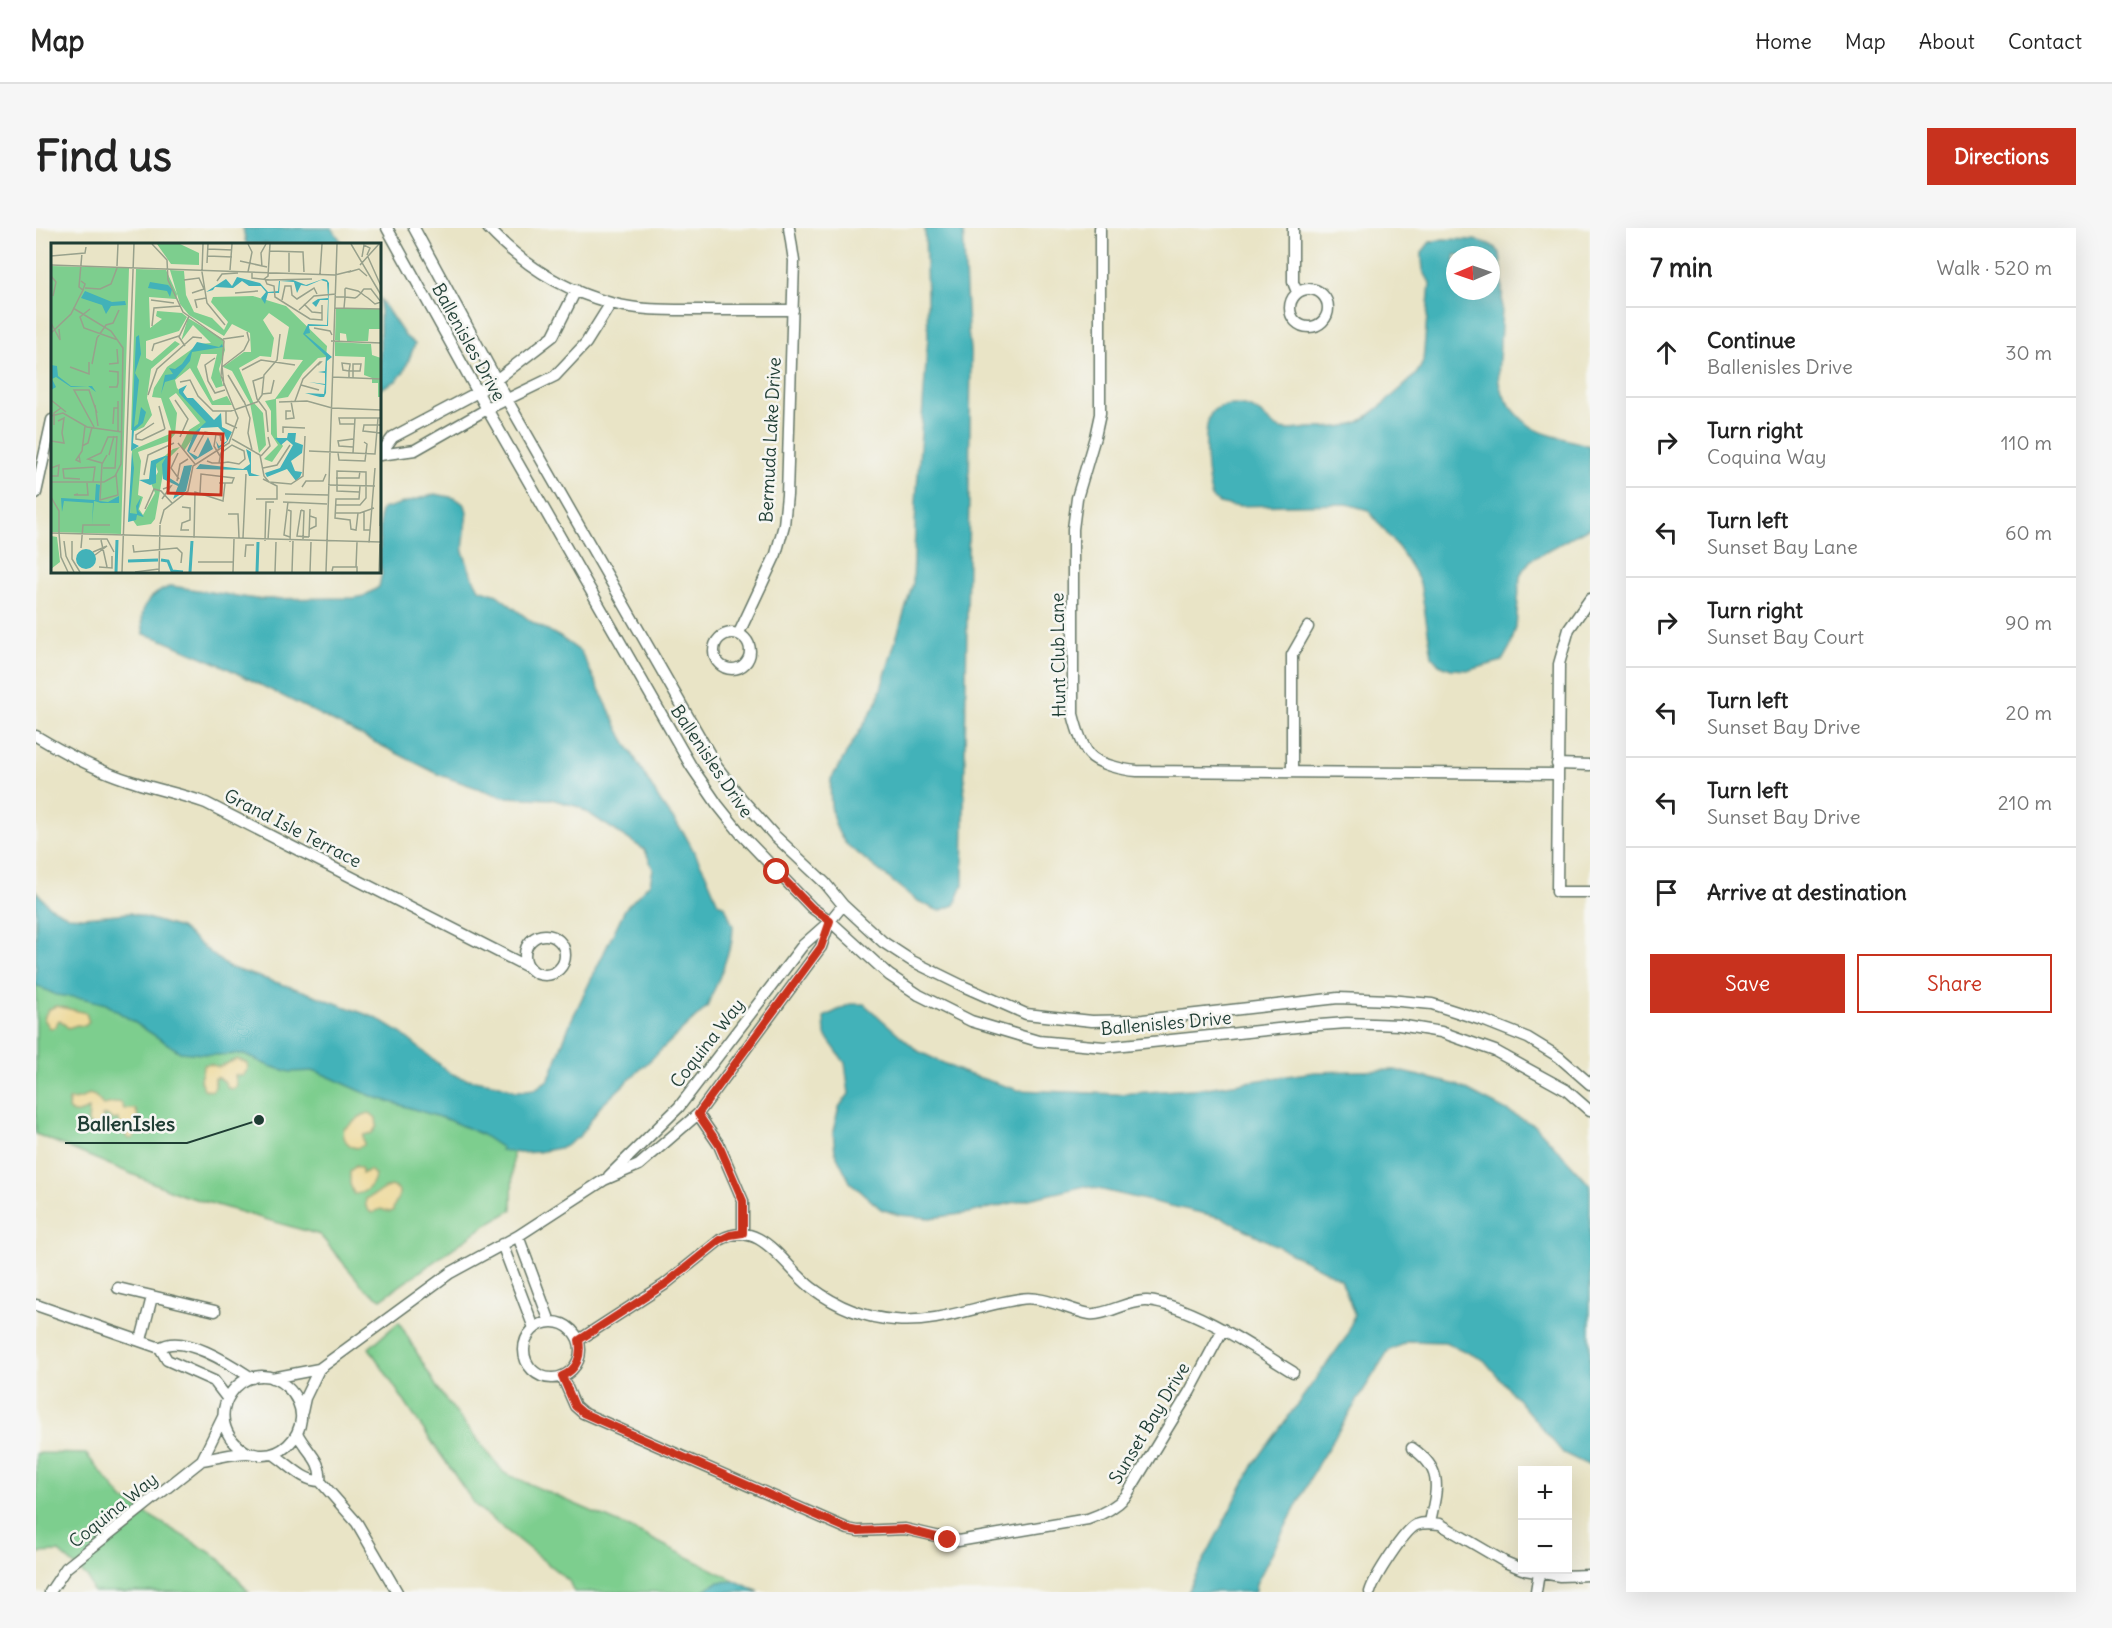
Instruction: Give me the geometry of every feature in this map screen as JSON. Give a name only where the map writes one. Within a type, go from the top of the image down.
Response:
[{"type":"street","name":"Ballenisles Drive","points":[[387,228],[487,409],[691,766],[741,834],[812,908],[830,921],[889,975],[919,994],[971,1021],[1038,1041],[1104,1047],[1347,1023],[1399,1025],[1441,1032],[1495,1051],[1566,1090],[1590,1112]]},
{"type":"street","name":"Ballenisles Drive","points":[[414,228],[496,380],[717,767],[774,835],[883,942],[912,961],[1026,1014],[1092,1021],[1133,1020],[1338,998],[1432,1004],[1528,1038],[1559,1057],[1590,1084]]},
{"type":"street","points":[[488,228],[506,247],[531,267],[558,284],[611,303],[663,310],[793,310]]},
{"type":"street","name":"Bermuda Lake Drive","points":[[738,633],[768,573],[784,525],[788,495],[794,261],[789,228]]},
{"type":"street","name":"Hunt Club Lane","points":[[1100,228],[1100,414],[1077,498],[1073,529],[1073,714],[1075,725],[1089,755],[1116,768],[1126,770],[1292,772],[1557,769],[1590,765]]},
{"type":"street","points":[[1293,228],[1293,282],[1297,292]]},
{"type":"street","points":[[381,453],[393,437],[478,392],[553,336],[576,290]]},
{"type":"street","points":[[381,454],[415,450],[487,409],[555,376],[586,343],[611,303]]},
{"type":"street","points":[[36,493],[51,428]]},
{"type":"street","points":[[1590,599],[1569,629],[1560,658],[1557,769],[1557,892],[1590,892]]},
{"type":"street","points":[[1292,772],[1292,655],[1308,627]]},
{"type":"street","name":"Grand Isle Terrace","points":[[36,736],[112,774],[135,783],[182,794],[206,803],[528,967]]},
{"type":"street","name":"Coquina Way","points":[[604,1180],[679,1107],[803,945],[830,921],[843,905]]},
{"type":"street","name":"Coquina Way","points":[[272,1378],[318,1369],[450,1273],[518,1236],[604,1180],[639,1165],[698,1114],[821,947],[830,921]]},
{"type":"street","points":[[698,1114],[719,1145],[743,1201],[743,1233]]},
{"type":"street","points":[[579,1340],[664,1285],[720,1240],[730,1235],[743,1233],[758,1237],[803,1281],[831,1300],[873,1317],[903,1321],[934,1318],[1021,1298],[1041,1300],[1092,1314],[1128,1303],[1148,1301],[1192,1315],[1222,1329],[1293,1372]]},
{"type":"street","points":[[518,1236],[550,1322]]},
{"type":"street","points":[[502,1244],[534,1328]]},
{"type":"street","points":[[118,1288],[214,1311]]},
{"type":"street","points":[[141,1340],[152,1297]]},
{"type":"street","points":[[36,1305],[160,1348],[167,1360],[214,1382],[227,1398]]},
{"type":"street","points":[[550,1322],[567,1326],[574,1332],[579,1340],[580,1350],[579,1359],[574,1368],[562,1376],[548,1378],[539,1375],[526,1362],[524,1344],[534,1328],[550,1322]]},
{"type":"street","name":"Sunset Bay Drive","points":[[562,1376],[575,1406],[583,1413],[848,1529],[858,1531],[905,1529],[958,1541],[1088,1519],[1118,1504],[1126,1496],[1190,1391],[1222,1329]]},
{"type":"street","points":[[160,1348],[172,1343],[203,1350],[252,1378]]},
{"type":"street","points":[[181,1366],[187,1347]]},
{"type":"street","name":"Coquina Way","points":[[301,1415],[305,1398],[318,1369]]},
{"type":"street","points":[[252,1378],[272,1378],[293,1391],[299,1403],[301,1415],[297,1433],[283,1449],[273,1454],[248,1453],[230,1439],[225,1428],[223,1417],[227,1398],[233,1389],[252,1378]]},
{"type":"street","name":"Coquina Way","points":[[50,1592],[66,1568],[202,1460],[223,1417]]},
{"type":"street","points":[[297,1433],[318,1465],[321,1472],[320,1480],[357,1523],[397,1592]]},
{"type":"street","points":[[1412,1448],[1425,1457],[1435,1474],[1436,1494],[1430,1522]]},
{"type":"street","name":"Coquina Way","points":[[202,1460],[248,1453]]},
{"type":"street","points":[[273,1454],[302,1476],[313,1481],[320,1480]]},
{"type":"street","points":[[1370,1592],[1401,1539],[1417,1525],[1430,1522],[1440,1524],[1505,1562],[1518,1567]]},
{"type":"street","points":[[1536,1592],[1539,1574]]},
{"type":"street","points":[[1564,1574],[1590,1575]]},
{"type":"green space","points":[[36,919],[513,1139],[512,1210],[486,1225],[381,1299],[365,1289],[320,1235],[182,1195],[36,1134]]},
{"type":"green space","points":[[399,1322],[439,1391],[504,1473],[632,1529],[736,1581],[742,1592],[574,1592],[569,1581],[476,1506],[369,1348]]},
{"type":"green space","points":[[36,1453],[86,1454],[124,1500],[218,1557],[249,1592],[93,1592],[88,1578],[59,1552],[36,1553]]},
{"type":"sand","points":[[57,1006],[86,1013],[89,1022],[85,1026],[77,1025],[68,1028],[60,1020],[56,1027],[50,1028],[44,1019],[48,1010]]},
{"type":"sand","points":[[237,1059],[247,1063],[248,1069],[243,1076],[235,1075],[237,1086],[233,1089],[228,1088],[224,1081],[217,1077],[212,1091],[204,1089],[200,1079],[204,1065],[219,1067]]},
{"type":"sand","points":[[89,1094],[95,1096],[103,1105],[119,1102],[124,1109],[135,1109],[138,1124],[135,1136],[132,1139],[127,1138],[118,1119],[113,1120],[107,1115],[102,1116],[108,1126],[105,1132],[102,1134],[97,1132],[88,1123],[89,1109],[75,1113],[68,1109],[69,1100],[80,1099]]},
{"type":"sand","points":[[370,1113],[376,1118],[377,1126],[372,1133],[363,1135],[364,1145],[355,1147],[348,1144],[344,1137],[344,1128],[362,1115]]},
{"type":"sand","points":[[356,1166],[362,1169],[362,1174],[370,1170],[375,1175],[368,1188],[354,1194],[350,1184],[350,1171]]},
{"type":"sand","points":[[390,1186],[398,1189],[399,1192],[393,1211],[381,1209],[372,1213],[368,1211],[366,1199]]},
{"type":"water","points":[[243,228],[332,228],[342,243],[246,243]]},
{"type":"water","points":[[925,228],[963,228],[971,360],[963,885],[955,905],[939,911],[916,900],[846,844],[834,822],[830,796],[831,779],[877,702],[913,583],[916,502],[928,336]]},
{"type":"water","points":[[1443,239],[1481,241],[1492,246],[1446,246],[1446,300],[1500,300],[1500,253],[1502,298],[1498,373],[1503,395],[1520,417],[1535,429],[1590,446],[1590,527],[1531,560],[1520,577],[1516,627],[1511,645],[1502,661],[1470,670],[1451,669],[1439,664],[1432,656],[1420,583],[1401,551],[1368,510],[1347,504],[1233,506],[1219,503],[1212,498],[1208,479],[1207,429],[1209,419],[1215,409],[1236,405],[1251,408],[1276,427],[1284,430],[1344,426],[1369,416],[1409,381],[1421,367],[1423,361],[1430,283],[1423,270],[1422,252],[1430,242]]},
{"type":"water","points":[[381,300],[405,336],[415,344],[404,372],[396,381],[381,388]]},
{"type":"water","points":[[435,494],[455,498],[465,505],[467,512],[463,551],[479,589],[497,595],[532,622],[560,637],[581,652],[623,738],[660,801],[685,835],[705,872],[718,903],[725,906],[733,926],[732,941],[707,1007],[600,1107],[580,1136],[564,1147],[519,1153],[501,1150],[502,1148],[481,1134],[446,1119],[374,1097],[316,1071],[290,1072],[269,1066],[244,1054],[213,1055],[180,1052],[106,1004],[56,995],[36,985],[36,891],[49,906],[68,916],[130,913],[180,928],[228,967],[376,1018],[402,1034],[450,1073],[462,1078],[497,1084],[516,1091],[535,1089],[549,1079],[571,1021],[625,909],[650,883],[653,869],[645,850],[579,807],[551,799],[503,797],[440,775],[221,665],[144,634],[142,617],[146,604],[155,594],[171,586],[256,599],[364,596],[379,587],[382,573],[382,509]]},
{"type":"water","points":[[850,1004],[864,1004],[918,1051],[962,1072],[1018,1090],[1118,1094],[1206,1088],[1314,1072],[1395,1070],[1457,1085],[1536,1126],[1590,1185],[1590,1466],[1563,1453],[1484,1360],[1445,1342],[1409,1341],[1388,1351],[1319,1462],[1256,1584],[1255,1592],[1187,1592],[1254,1464],[1347,1336],[1354,1314],[1341,1279],[1223,1218],[1085,1186],[969,1213],[930,1218],[899,1215],[881,1209],[850,1182],[835,1152],[833,1131],[839,1107],[849,1094],[845,1063],[825,1035],[824,1017]]},
{"type":"water","points":[[736,1581],[759,1592],[702,1592],[718,1582]]},
{"type":"place","name":"BallenIsles","points":[[259,1120]]},
{"type":"route","points":[[777,872],[812,908],[830,921],[821,947],[698,1114],[719,1145],[743,1201],[743,1233],[730,1235],[720,1240],[664,1285],[579,1340],[579,1359],[574,1368],[562,1376],[575,1406],[583,1413],[848,1529],[858,1531],[905,1529],[948,1540]]}]
